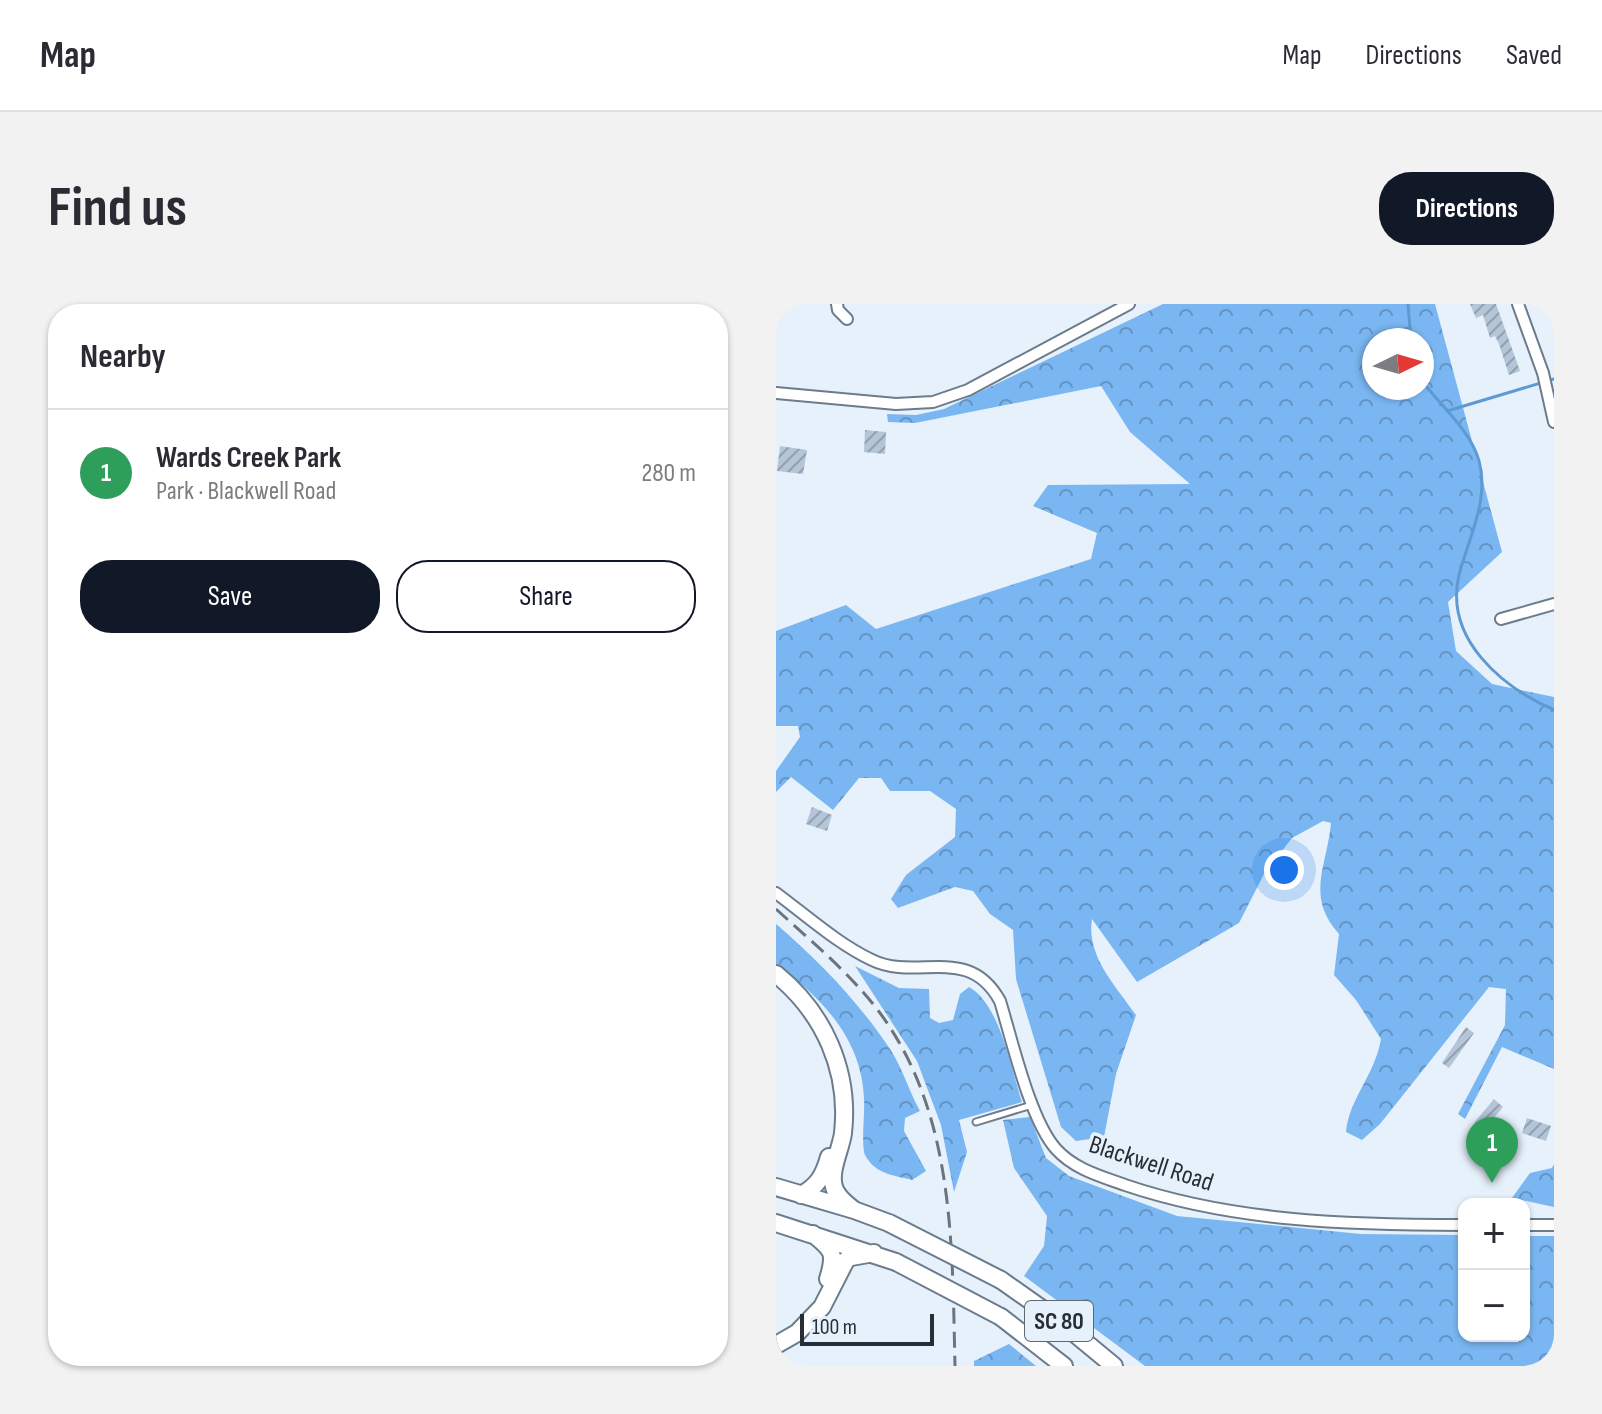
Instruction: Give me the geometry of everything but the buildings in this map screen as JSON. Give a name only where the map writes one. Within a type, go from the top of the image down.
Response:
[{"type":"main road","points":[[776,974],[809,1008],[836,1055],[845,1116],[833,1186],[839,1197],[854,1210]]},
{"type":"main road","points":[[776,987],[799,1009],[817,1033],[830,1064],[836,1092],[835,1130],[827,1164],[815,1187],[801,1195]]},
{"type":"main road","name":"SC 80","points":[[776,1187],[889,1223],[1001,1280],[1062,1323],[1114,1366]]},
{"type":"main road","name":"SC 80","points":[[776,1223],[896,1262],[1001,1317],[1064,1366]]},
{"type":"main road","points":[[776,1336],[807,1312],[828,1279],[832,1254],[827,1245],[813,1234]]},
{"type":"main road","points":[[776,1345],[797,1333],[822,1307],[846,1260],[874,1253]]},
{"type":"street","points":[[837,304],[838,310],[847,319]]},
{"type":"street","points":[[776,393],[896,404],[933,402],[968,390],[1129,304]]},
{"type":"street","points":[[1518,304],[1543,373],[1554,422]]},
{"type":"street","points":[[1501,619],[1554,604]]},
{"type":"street","name":"Blackwell Road","points":[[776,893],[875,962],[892,966],[954,967],[982,978],[1000,1001],[1047,1138],[1080,1168],[1173,1199],[1254,1214],[1393,1225],[1458,1225]]},
{"type":"street","points":[[1530,1225],[1554,1225]]},
{"type":"lane","points":[[976,1122],[1033,1104]]},
{"type":"green space","points":[[1163,304],[1435,304],[1502,552],[1448,602],[1456,651],[1492,684],[1554,697],[1554,1069],[1502,1047],[1465,1119],[1458,1114],[1505,1025],[1506,989],[1489,987],[1380,1124],[1362,1140],[1346,1132],[1352,1109],[1381,1039],[1356,1000],[1334,975],[1339,934],[1329,920],[1320,894],[1331,823],[1323,821],[1292,838],[1264,874],[1239,923],[1137,982],[1092,919],[1091,933],[1098,958],[1136,1015],[1116,1074],[1104,1137],[1076,1141],[1061,1127],[1016,979],[1013,930],[990,914],[973,891],[955,887],[898,908],[891,899],[906,875],[955,837],[956,809],[930,791],[890,791],[881,778],[859,778],[833,810],[791,777],[776,792],[776,771],[800,737],[798,726],[776,726],[776,631],[846,605],[876,629],[1091,559],[1097,533],[1033,506],[1048,485],[1190,484],[1130,432],[1101,386],[915,423],[888,422],[887,414],[916,415],[944,409]]},
{"type":"green space","points":[[776,924],[837,982],[865,1014],[894,1056],[920,1111],[905,1118],[904,1131],[926,1171],[912,1180],[879,1170],[865,1155],[862,1077],[856,1057],[824,1006],[776,964]]},
{"type":"green space","points":[[855,966],[899,988],[929,989],[930,1018],[939,1023],[953,1020],[960,994],[969,987],[980,995],[996,1022],[1022,1102],[959,1120],[967,1152],[954,1192],[941,1125],[917,1061]]},
{"type":"green space","points":[[1030,1117],[1046,1158],[1069,1176],[1177,1216],[1361,1234],[1458,1235],[1458,1342],[1530,1342],[1530,1236],[1554,1236],[1554,1366],[1145,1366],[1024,1276],[1044,1246],[1047,1216],[1014,1168],[1003,1120]]},
{"type":"green space","points":[[1554,1164],[1554,1207],[1530,1202],[1530,1198],[1512,1198],[1530,1173],[1552,1168]]},
{"type":"green space","points":[[1009,1344],[1036,1366],[974,1366],[974,1361]]},
{"type":"waterway","points":[[1408,304],[1410,328]]},
{"type":"waterway","points":[[1447,411],[1554,379]]},
{"type":"waterway","points":[[1434,395],[1469,439],[1482,476],[1480,505],[1459,575],[1457,598],[1460,620],[1481,658],[1497,674],[1554,710]]},
{"type":"railway","points":[[776,909],[843,971],[880,1013],[905,1052],[923,1094],[936,1138],[950,1228],[955,1366]]},
{"type":"place","name":"Wards Creek Park","points":[[1492,1183]]}]
